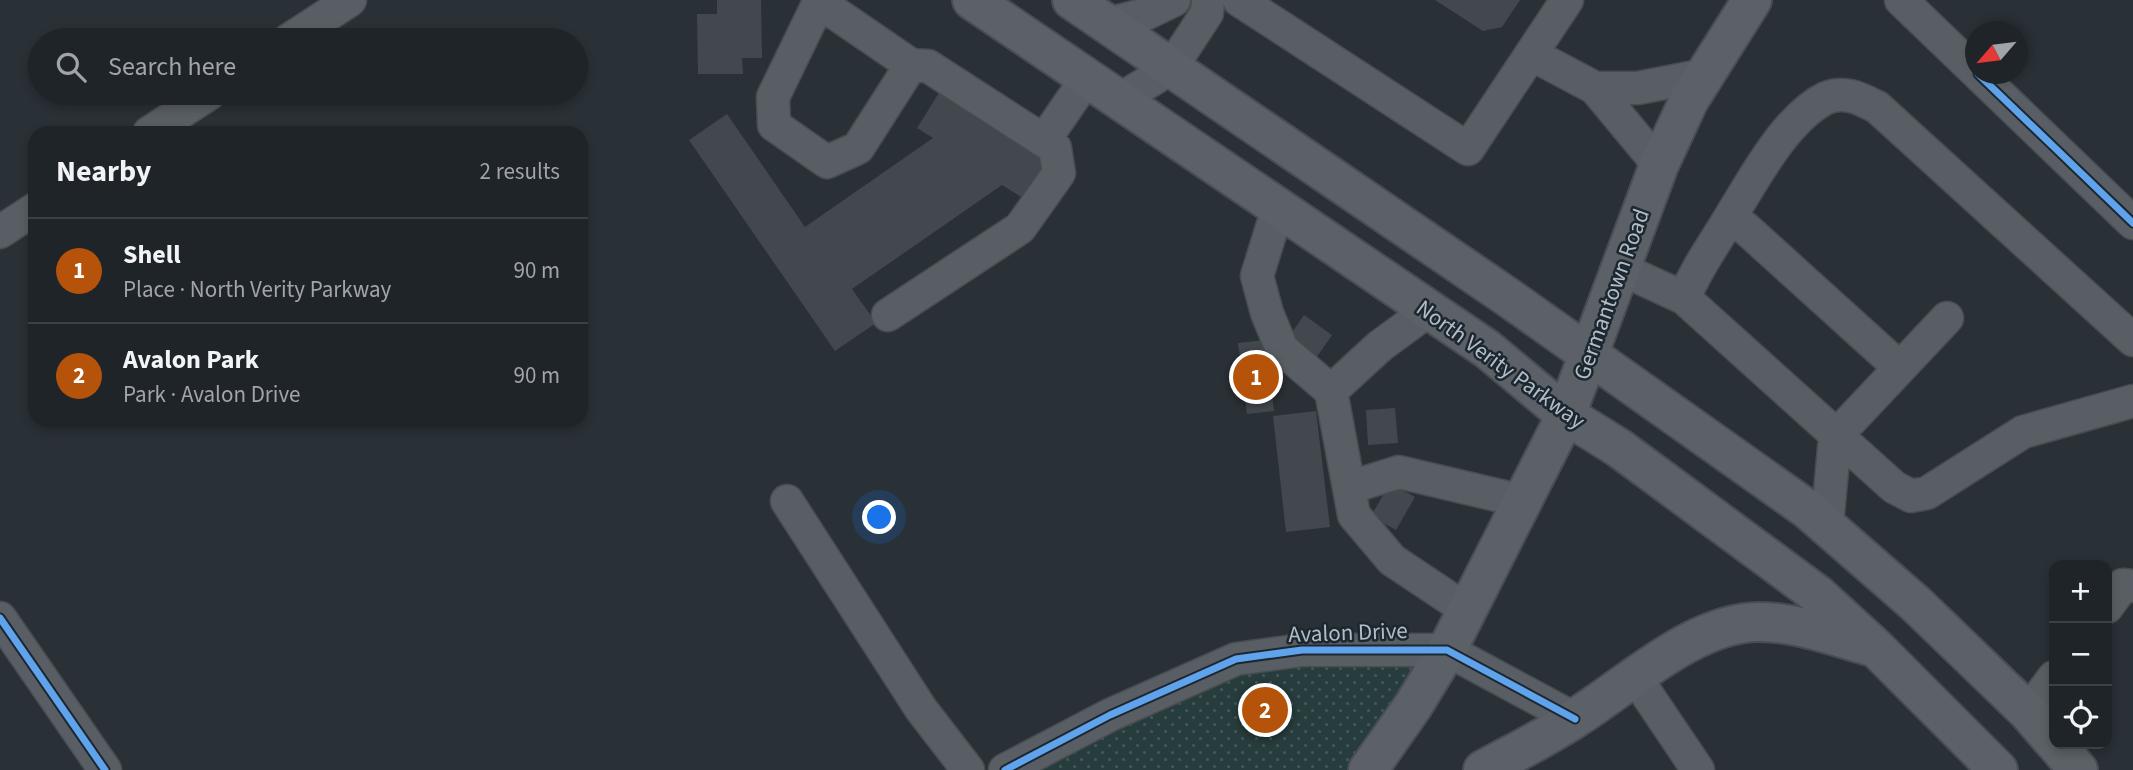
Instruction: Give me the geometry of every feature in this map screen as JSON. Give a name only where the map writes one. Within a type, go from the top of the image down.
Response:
[{"type":"main road","name":"North Verity Parkway","points":[[972,0],[1487,349],[1566,415],[1619,448],[1818,595],[1876,648],[1998,770]]},
{"type":"main road","points":[[1072,0],[1738,457],[1828,525],[2028,712],[2049,736]]},
{"type":"main road","name":"Germantown Road","points":[[1368,770],[1413,706],[1447,650],[1566,415],[1659,165],[1689,100],[1752,0]]},
{"type":"main road","points":[[1483,770],[1575,719],[1684,645],[1721,628],[1759,622],[1807,629],[1876,648]]},
{"type":"main road","points":[[2060,749],[2078,770]]},
{"type":"street","points":[[307,28],[350,0]]},
{"type":"street","points":[[1107,24],[1143,15],[1174,0]]},
{"type":"street","points":[[1119,100],[1171,68],[1207,13],[1208,0]]},
{"type":"street","points":[[1239,0],[1468,149],[1567,0]]},
{"type":"street","points":[[1901,0],[1965,61]]},
{"type":"street","points":[[888,315],[1020,228],[1059,173],[1055,148],[1045,139],[928,66],[911,65],[819,1],[773,97],[774,125],[827,162],[858,148],[911,65]]},
{"type":"street","points":[[1531,54],[1595,89],[1659,165]]},
{"type":"street","points":[[1595,89],[1638,88],[1705,75]]},
{"type":"street","points":[[1045,139],[1087,78]]},
{"type":"street","points":[[1988,84],[2133,223]]},
{"type":"street","points":[[1684,298],[1699,263],[1732,216],[1758,170],[1792,127],[1829,97],[1853,94],[1877,107],[2133,340]]},
{"type":"street","points":[[160,126],[192,105]]},
{"type":"street","points":[[1278,208],[1258,276],[1267,313],[1282,349],[1331,391],[1351,487],[1354,515],[1392,560],[1466,610]]},
{"type":"street","points":[[0,232],[28,214]]},
{"type":"street","points":[[1732,216],[1900,368]]},
{"type":"street","points":[[1620,268],[1684,298],[1835,437],[1894,487],[1911,496],[1927,493],[2023,432],[2133,401]]},
{"type":"street","points":[[1331,391],[1380,346],[1429,310]]},
{"type":"street","points":[[1828,525],[1835,437],[1947,318]]},
{"type":"street","points":[[1351,487],[1399,472],[1522,501]]},
{"type":"street","points":[[787,500],[921,709],[968,770]]},
{"type":"street","points":[[2112,600],[2123,585],[2133,586]]},
{"type":"street","points":[[0,618],[106,770]]},
{"type":"street","name":"Avalon Drive","points":[[1005,770],[1110,715],[1236,659],[1302,650],[1447,650],[1575,719]]},
{"type":"street","points":[[1636,678],[1698,770]]},
{"type":"street","points":[[2028,712],[2049,684]]},
{"type":"green space","points":[[1447,650],[1368,770],[1005,770],[1236,659]]},
{"type":"building","points":[[717,0],[761,0],[762,58],[742,58],[743,74],[698,74],[697,14],[717,14]]},
{"type":"building","points":[[1435,0],[1520,0],[1502,27],[1483,31]]},
{"type":"building","points":[[942,88],[1049,156],[1023,198],[1002,185],[852,289],[876,323],[835,351],[689,140],[727,114],[805,227],[933,138],[917,128]]},
{"type":"building","points":[[1304,315],[1332,335],[1314,361],[1286,341]]},
{"type":"building","points":[[1265,340],[1274,411],[1247,414],[1238,343]]},
{"type":"building","points":[[1395,408],[1398,443],[1368,445],[1366,410]]},
{"type":"building","points":[[1316,411],[1330,527],[1286,532],[1273,416]]},
{"type":"building","points":[[1390,483],[1415,497],[1396,530],[1371,516]]},
{"type":"cycle path","points":[[1988,84],[2133,223]]},
{"type":"cycle path","points":[[0,618],[105,770]]},
{"type":"cycle path","points":[[1005,770],[1110,715],[1236,659],[1302,650],[1447,650],[1575,719]]},
{"type":"place","name":"Shell","points":[[1256,377]]},
{"type":"place","name":"Avalon Park","points":[[1265,710]]}]
